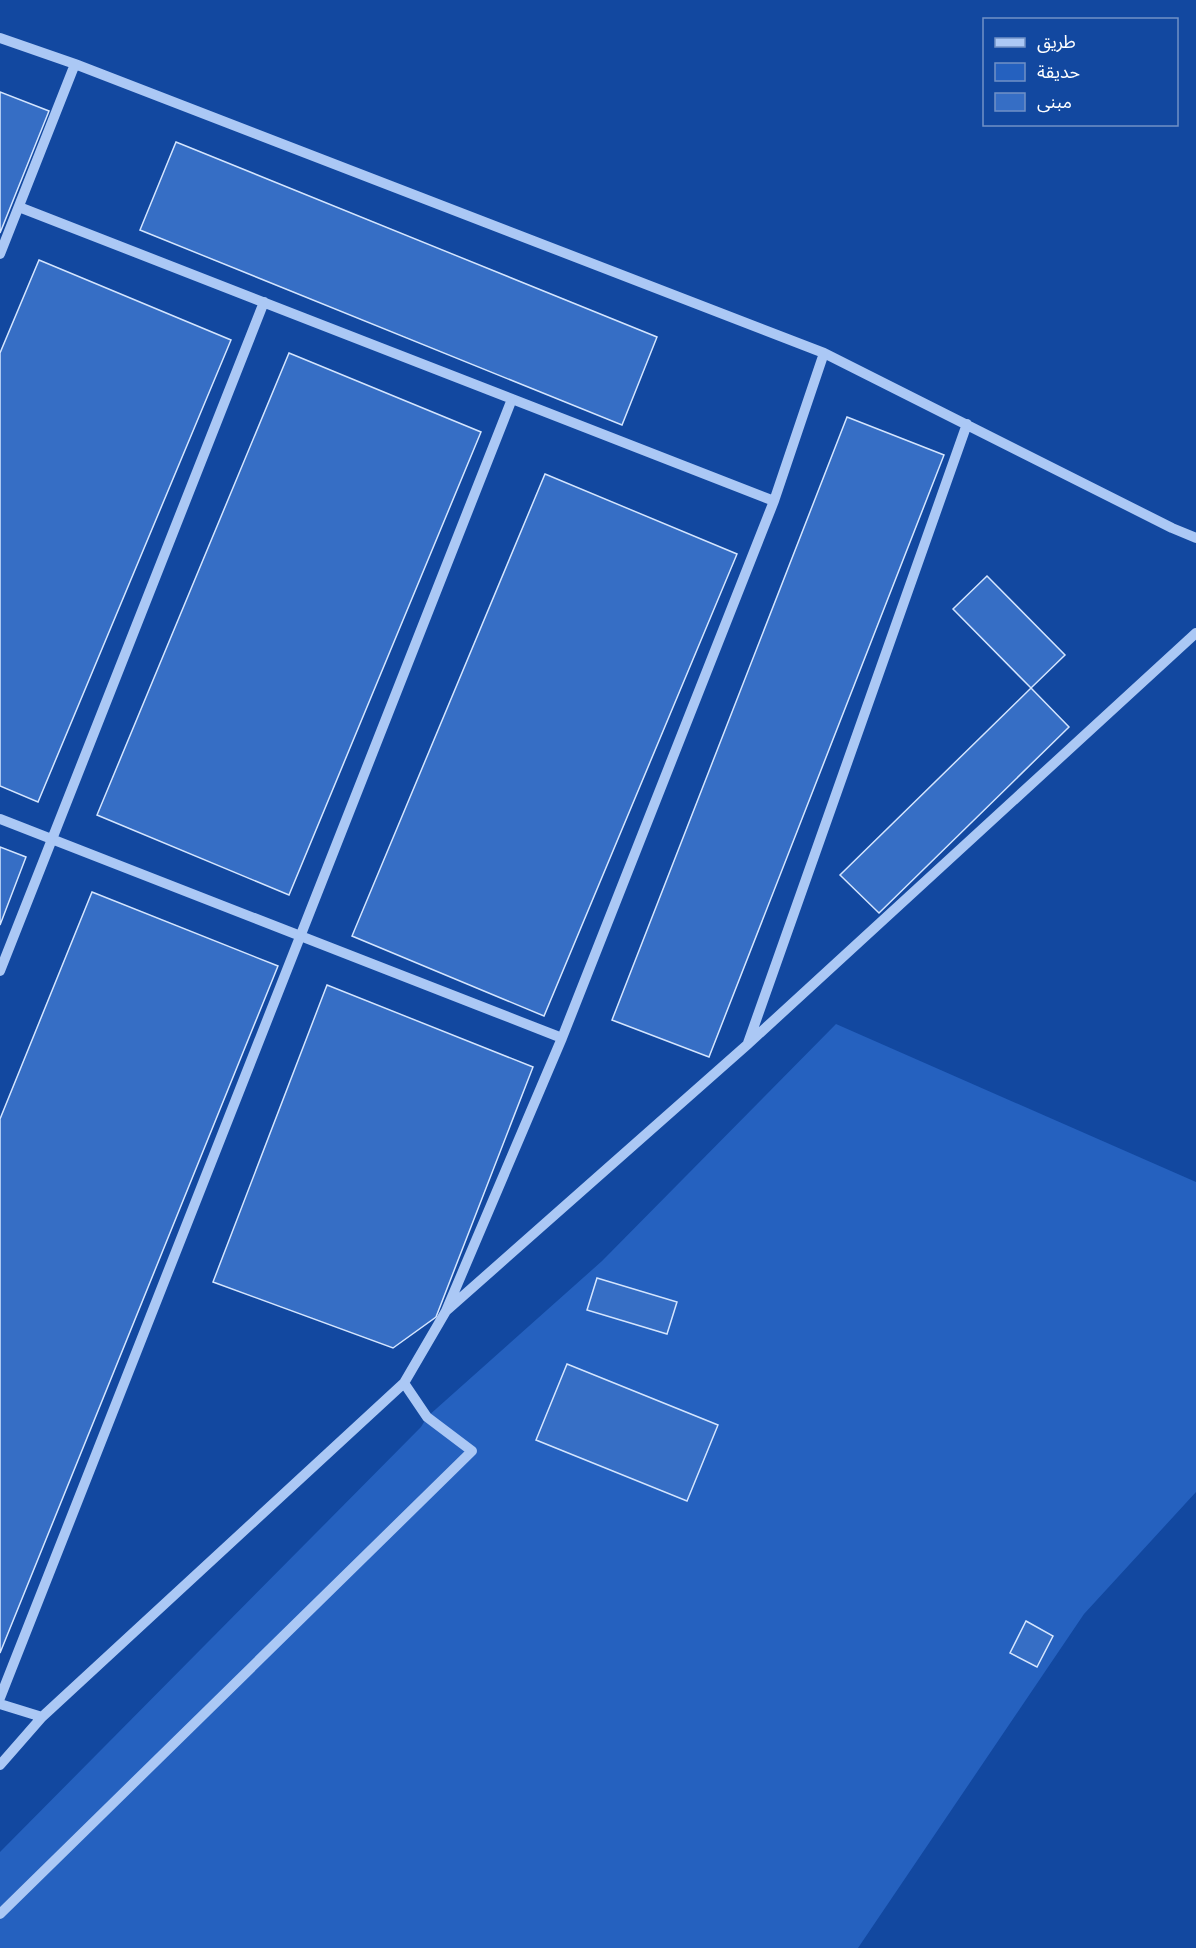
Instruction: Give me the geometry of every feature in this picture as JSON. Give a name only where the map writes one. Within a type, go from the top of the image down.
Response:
[{"type":"street","points":[[0,38],[75,64],[824,353],[1196,538]]},
{"type":"street","points":[[0,254],[75,64]]},
{"type":"street","points":[[18,207],[774,501]]},
{"type":"street","points":[[0,971],[264,302]]},
{"type":"street","points":[[0,1765],[42,1717],[404,1383],[446,1311],[562,1038],[774,501],[824,353]]},
{"type":"street","points":[[0,1698],[512,399]]},
{"type":"street","points":[[748,1044],[967,424]]},
{"type":"street","points":[[446,1311],[748,1044],[1196,633]]},
{"type":"street","points":[[0,819],[562,1038]]},
{"type":"street","points":[[0,1914],[472,1451],[427,1418],[404,1383]]},
{"type":"street","points":[[0,1704],[42,1717]]},
{"type":"green space","points":[[836,1024],[1196,1182],[1196,1492],[1084,1614],[858,1948],[0,1948],[0,1852],[421,1427],[427,1417],[602,1261]]},
{"type":"building","points":[[0,92],[49,111],[0,233]]},
{"type":"building","points":[[176,142],[657,337],[622,425],[140,230]]},
{"type":"building","points":[[39,260],[231,340],[38,802],[0,786],[0,353]]},
{"type":"building","points":[[289,353],[481,432],[289,895],[97,815]]},
{"type":"building","points":[[847,417],[944,455],[709,1057],[612,1020]]},
{"type":"building","points":[[545,474],[737,554],[544,1016],[352,936]]},
{"type":"building","points":[[987,576],[1065,655],[1031,688],[953,609]]},
{"type":"building","points":[[1031,688],[1069,727],[879,913],[840,875]]},
{"type":"building","points":[[0,847],[26,857],[0,925]]},
{"type":"building","points":[[92,892],[278,966],[0,1653],[0,1119]]},
{"type":"building","points":[[327,985],[533,1067],[436,1317],[393,1348],[213,1282]]},
{"type":"building","points":[[597,1278],[677,1302],[667,1334],[587,1310]]},
{"type":"building","points":[[567,1364],[718,1425],[687,1501],[536,1440]]},
{"type":"building","points":[[1026,1621],[1053,1636],[1037,1667],[1010,1653]]}]
